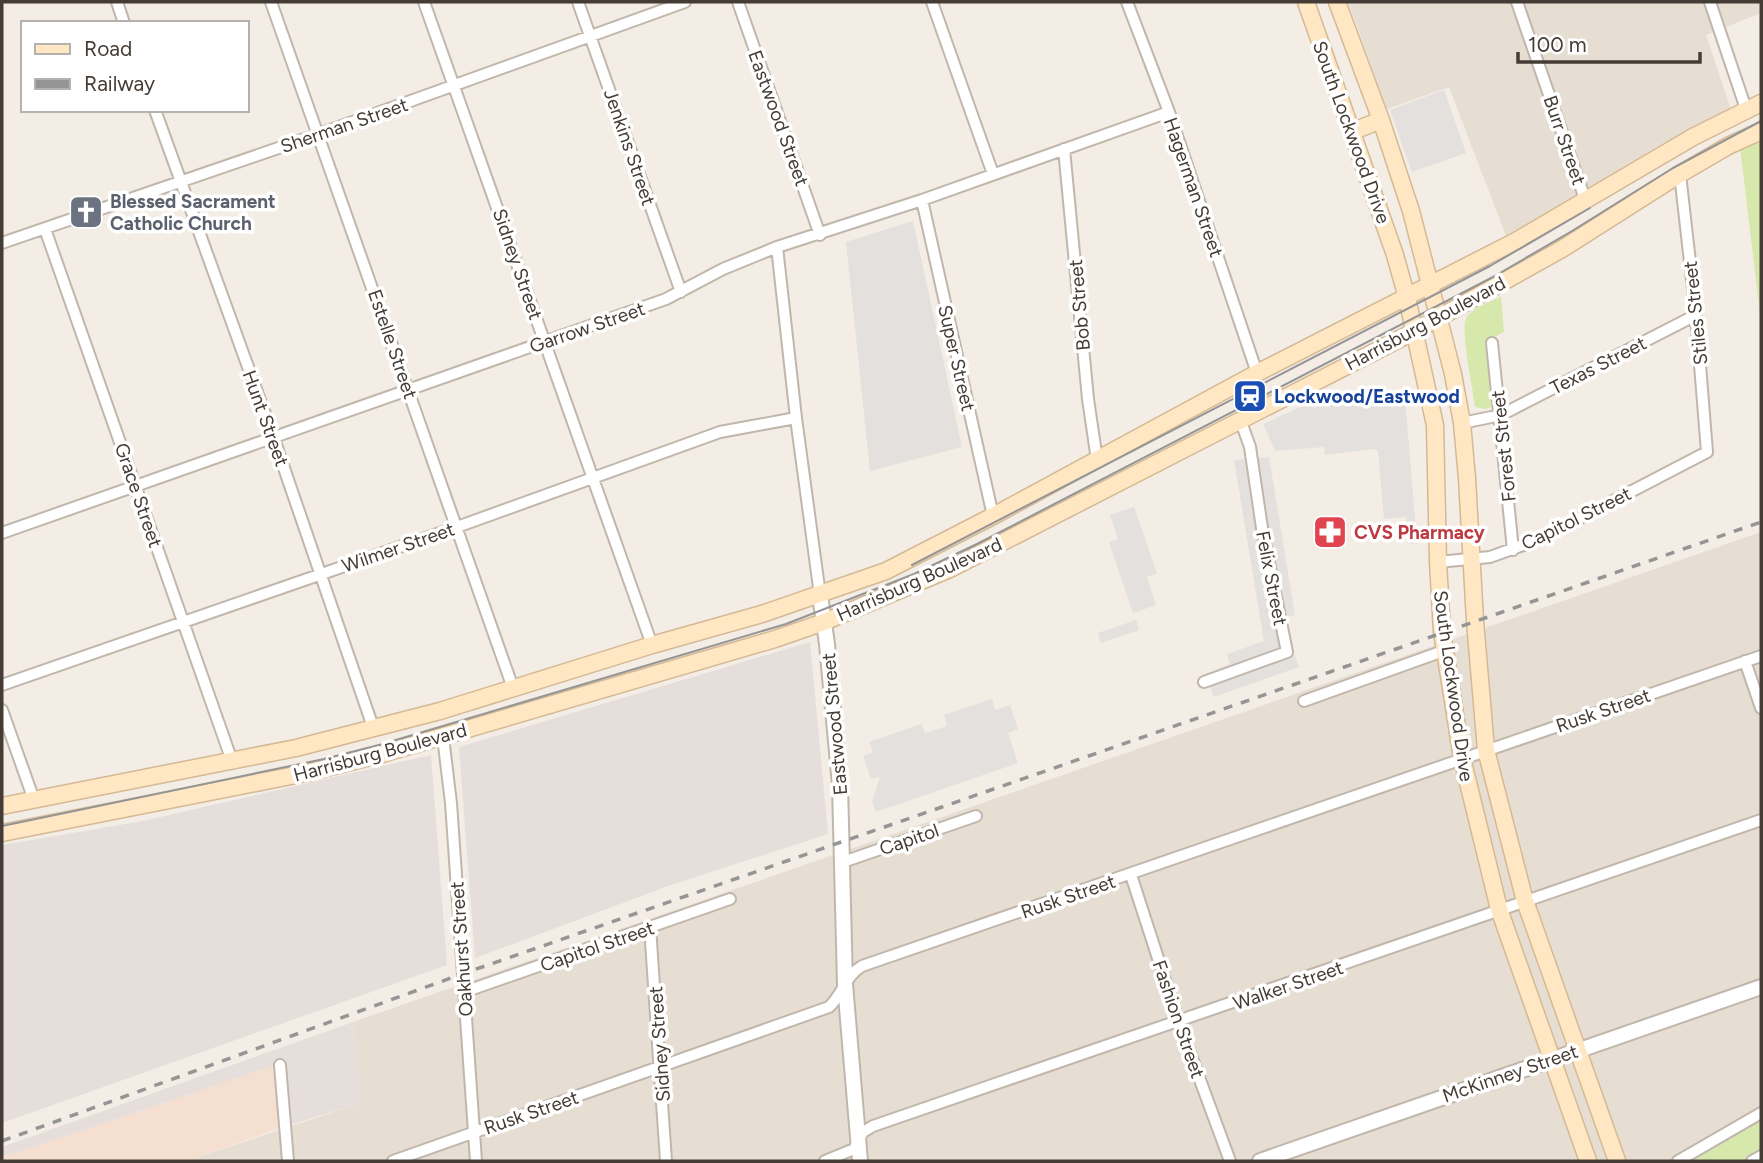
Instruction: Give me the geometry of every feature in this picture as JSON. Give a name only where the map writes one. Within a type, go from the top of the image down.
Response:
[{"type":"main road","name":"South Lockwood Drive","points":[[1306,2],[1395,255],[1407,298],[1435,425],[1438,562],[1443,632],[1462,758],[1499,909],[1588,1161]]},
{"type":"main road","name":"South Lockwood Drive","points":[[1337,2],[1411,211],[1432,285],[1462,423],[1486,750],[1525,901],[1617,1161]]},
{"type":"main road","name":"Harrisburg Boulevard","points":[[2,806],[296,748],[440,711],[820,595],[886,571],[1257,373],[1516,241],[1585,199],[1754,106]]},
{"type":"main road","points":[[1351,132],[1381,120]]},
{"type":"main road","name":"Harrisburg Boulevard","points":[[2,833],[306,773],[443,737],[775,639],[824,622],[950,569],[1415,331],[1562,249],[1728,146],[1761,131]]},
{"type":"street","points":[[117,2],[123,21]]},
{"type":"street","name":"Estelle Street","points":[[271,2],[513,688]]},
{"type":"street","name":"Sidney Street","points":[[424,2],[652,645]]},
{"type":"street","name":"Jenkins Street","points":[[578,2],[681,292]]},
{"type":"street","name":"Sherman Street","points":[[2,243],[319,134],[685,2]]},
{"type":"street","name":"Eastwood Street","points":[[738,2],[820,235]]},
{"type":"street","points":[[932,2],[993,174]]},
{"type":"street","name":"Hagerman Street","points":[[1127,2],[1169,112],[1257,373]]},
{"type":"street","name":"Burr Street","points":[[1517,2],[1585,199]]},
{"type":"street","points":[[1710,2],[1754,106]]},
{"type":"street","name":"Hunt Street","points":[[156,112],[273,436],[373,727]]},
{"type":"street","name":"Garrow Street","points":[[2,533],[681,292],[723,269],[777,247],[922,200],[1169,112]]},
{"type":"street","name":"Bob Street","points":[[1064,149],[1088,399],[1097,460]]},
{"type":"street","name":"Stiles Street","points":[[1680,174],[1696,315],[1707,452]]},
{"type":"street","name":"Super Street","points":[[922,200],[993,516]]},
{"type":"street","name":"Grace Street","points":[[45,229],[233,761]]},
{"type":"street","name":"Eastwood Street","points":[[777,247],[796,418],[824,622],[840,785],[845,984],[860,1161]]},
{"type":"street","name":"Texas Street","points":[[1462,423],[1501,415],[1696,315]]},
{"type":"street","name":"Forest Street","points":[[1492,343],[1513,550]]},
{"type":"street","name":"Wilmer Street","points":[[2,685],[457,527],[720,432],[796,418]]},
{"type":"street","name":"Felix Street","points":[[1204,682],[1287,652],[1262,528],[1250,447],[1240,419]]},
{"type":"street","name":"Capitol Street","points":[[1438,562],[1490,557],[1540,539],[1707,452]]},
{"type":"street","points":[[1304,701],[1446,650]]},
{"type":"street","name":"Rusk Street","points":[[393,1161],[829,1007],[838,999],[854,971],[862,966],[1761,656]]},
{"type":"street","points":[[1745,661],[1761,708]]},
{"type":"street","points":[[2,710],[34,800]]},
{"type":"street","name":"Oakhurst Street","points":[[443,737],[451,803],[476,1161]]},
{"type":"street","name":"Capitol","points":[[843,862],[976,817]]},
{"type":"street","name":"Walker Street","points":[[825,1161],[854,1149],[863,1132],[873,1126],[1179,1023],[1499,909],[1761,820]]},
{"type":"street","name":"Fashion Street","points":[[1131,875],[1179,1023],[1230,1161]]},
{"type":"street","name":"Capitol Street","points":[[464,992],[730,899]]},
{"type":"street","name":"Sidney Street","points":[[650,927],[666,1161]]},
{"type":"street","name":"McKinney Street","points":[[1260,1161],[1761,987]]},
{"type":"street","points":[[280,1065],[288,1161]]},
{"type":"street","points":[[1678,1161],[1761,1113]]},
{"type":"street","points":[[1752,1161],[1761,1156]]},
{"type":"shaded area","points":[[1348,2],[1761,2],[1761,13],[1706,35],[1731,110],[1662,144],[1506,236],[1449,87],[1387,109]]},
{"type":"shaded area","points":[[1444,90],[1466,153],[1412,172],[1390,110]]},
{"type":"shaded area","points":[[913,221],[962,447],[870,471],[846,242]]},
{"type":"shaded area","points":[[1391,389],[1392,400],[1405,399],[1417,543],[1410,544],[1406,517],[1384,519],[1378,451],[1374,449],[1325,455],[1324,447],[1275,451],[1263,424],[1322,397]]},
{"type":"shaded area","points":[[1269,457],[1295,615],[1285,617],[1287,633],[1299,667],[1214,697],[1205,674],[1230,664],[1227,654],[1264,641],[1234,460]]},
{"type":"shaded area","points":[[1134,507],[1157,573],[1147,577],[1156,605],[1133,613],[1109,542],[1118,539],[1110,515]]},
{"type":"shaded area","points":[[1761,532],[1761,1161],[187,1161],[360,1103],[353,1022]]},
{"type":"shaded area","points":[[1136,620],[1139,630],[1101,643],[1098,633]]},
{"type":"shaded area","points":[[810,642],[828,834],[671,885],[475,958],[459,747]]},
{"type":"shaded area","points":[[992,699],[995,710],[1010,705],[1018,729],[1008,733],[1018,763],[876,812],[872,802],[880,777],[871,779],[863,756],[873,752],[869,742],[921,724],[925,733],[947,726],[944,715]]},
{"type":"shaded area","points":[[431,755],[447,965],[2,1123],[2,845],[143,821]]},
{"type":"shaded area","points":[[353,1022],[360,1103],[280,1128],[276,1065],[2,1157],[2,1147]]},
{"type":"shaded area","points":[[276,1065],[280,1128],[187,1161],[2,1161],[2,1157]]},
{"type":"green space","points":[[1761,140],[1761,322],[1740,147]]},
{"type":"green space","points":[[1501,296],[1504,332],[1491,339],[1495,406],[1485,409],[1475,407],[1465,342],[1465,321],[1471,312]]},
{"type":"green space","points":[[1761,1121],[1761,1151],[1745,1161],[1692,1161]]},
{"type":"tram line","points":[[2,826],[324,759],[379,745],[786,624],[914,574],[1493,277],[1673,168],[1761,121]]},
{"type":"tram line","points":[[912,565],[1490,266],[1590,208]]},
{"type":"railway","points":[[2,1141],[462,974],[1761,522]]},
{"type":"place","name":"Blessed Sacrament Catholic Church","points":[[86,212]]},
{"type":"place","name":"Lockwood/Eastwood","points":[[1250,396]]},
{"type":"place","name":"CVS Pharmacy","points":[[1330,532]]}]
